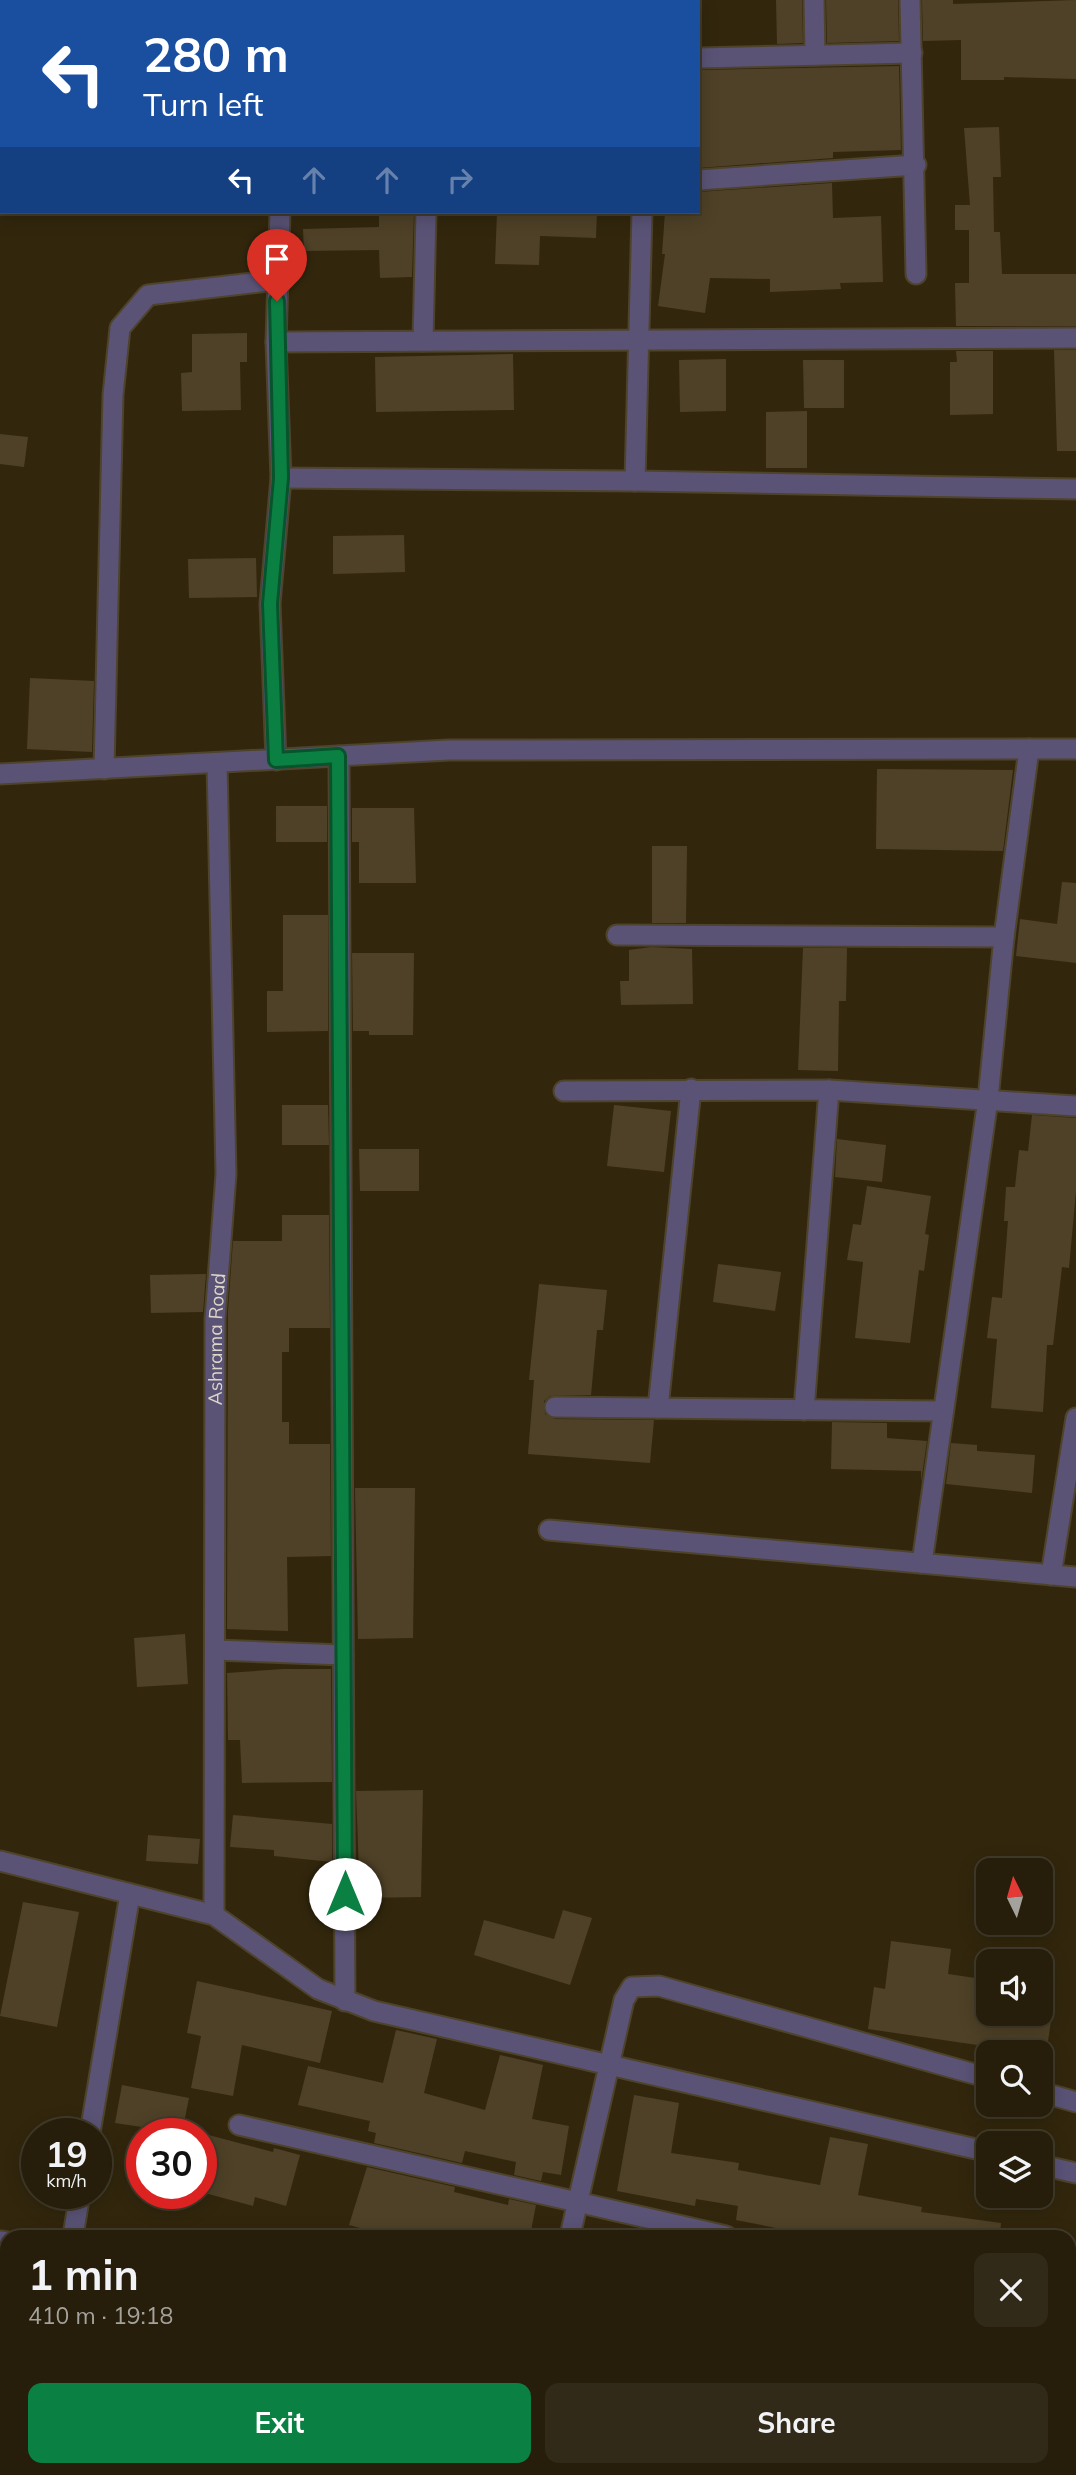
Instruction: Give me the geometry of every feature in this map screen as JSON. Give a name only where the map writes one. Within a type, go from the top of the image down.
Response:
[{"type":"street","points":[[814,0],[815,55]]},
{"type":"street","points":[[910,0],[916,165],[916,274]]},
{"type":"street","points":[[700,58],[912,53]]},
{"type":"street","points":[[700,180],[916,165]]},
{"type":"street","points":[[276,760],[270,604],[281,478],[276,342],[280,214]]},
{"type":"street","points":[[423,341],[426,214]]},
{"type":"street","points":[[635,481],[642,214]]},
{"type":"street","points":[[104,769],[113,395],[120,328],[148,295],[278,280]]},
{"type":"street","points":[[276,342],[1076,338]]},
{"type":"street","points":[[281,478],[1076,489]]},
{"type":"street","points":[[922,1563],[988,1099],[1004,937],[1029,749]]},
{"type":"street","points":[[0,774],[449,750],[1076,749]]},
{"type":"street","points":[[338,756],[345,2001]]},
{"type":"street","name":"Ashrama Road","points":[[214,1915],[215,1319],[226,1174],[217,763]]},
{"type":"street","points":[[617,935],[1004,937]]},
{"type":"street","points":[[658,1408],[691,1089]]},
{"type":"street","points":[[804,1410],[828,1090]]},
{"type":"street","points":[[564,1091],[828,1090],[1076,1106]]},
{"type":"street","points":[[555,1407],[943,1411]]},
{"type":"street","points":[[1051,1575],[1076,1418]]},
{"type":"street","points":[[550,1530],[1076,1577]]},
{"type":"street","points":[[215,1650],[344,1654]]},
{"type":"street","points":[[0,1861],[214,1915],[317,1989],[374,2011],[976,2149]]},
{"type":"street","points":[[93,2118],[130,1894]]},
{"type":"street","points":[[571,2230],[624,2000],[632,1987],[659,1986],[976,2074]]},
{"type":"street","points":[[1053,2095],[1076,2102]]},
{"type":"street","points":[[239,2125],[700,2230]]},
{"type":"street","points":[[1053,2168],[1076,2173]]},
{"type":"street","points":[[74,2230],[77,2209]]},
{"type":"building","points":[[776,0],[802,0],[803,43],[777,44]]},
{"type":"building","points":[[826,0],[898,0],[899,41],[827,43]]},
{"type":"building","points":[[922,0],[953,0],[953,4],[1076,0],[1076,79],[1004,77],[1004,80],[961,80],[961,40],[923,41]]},
{"type":"building","points":[[899,66],[901,150],[833,152],[833,158],[700,168],[700,70]]},
{"type":"building","points":[[999,127],[1001,177],[993,177],[994,232],[1000,232],[1002,274],[1076,274],[1076,326],[956,326],[955,283],[969,283],[969,230],[955,230],[955,205],[970,205],[964,128]]},
{"type":"building","points":[[832,183],[833,218],[881,216],[883,282],[840,283],[841,289],[770,292],[770,279],[710,278],[705,313],[658,306],[665,254],[662,254],[665,214],[700,214],[700,192]]},
{"type":"building","points":[[379,214],[414,214],[412,277],[380,278],[379,250],[304,251],[303,229],[379,227]]},
{"type":"building","points":[[497,214],[597,214],[596,238],[540,236],[539,265],[495,264]]},
{"type":"building","points":[[247,333],[247,362],[240,362],[241,410],[182,411],[181,373],[192,372],[192,334]]},
{"type":"building","points":[[1054,350],[1076,350],[1076,451],[1057,451]]},
{"type":"building","points":[[956,351],[993,351],[993,414],[950,415],[950,362],[957,362]]},
{"type":"building","points":[[513,354],[514,410],[376,412],[375,357]]},
{"type":"building","points":[[726,359],[726,411],[680,412],[679,360]]},
{"type":"building","points":[[803,360],[844,360],[844,408],[804,408]]},
{"type":"building","points":[[807,411],[807,468],[766,468],[766,412]]},
{"type":"building","points":[[0,434],[28,437],[24,467],[0,464]]},
{"type":"building","points":[[404,535],[405,572],[333,574],[333,536]]},
{"type":"building","points":[[256,558],[257,597],[189,598],[188,559]]},
{"type":"building","points":[[30,678],[94,681],[92,752],[27,749]]},
{"type":"building","points":[[877,769],[1013,770],[1003,851],[876,849]]},
{"type":"building","points":[[276,806],[327,806],[327,842],[276,842]]},
{"type":"building","points":[[352,808],[414,808],[416,883],[359,883],[359,842],[352,842]]},
{"type":"building","points":[[652,846],[687,846],[686,923],[652,923]]},
{"type":"building","points":[[1062,882],[1076,883],[1076,963],[1016,956],[1020,919],[1057,924]]},
{"type":"building","points":[[283,915],[328,915],[328,1031],[267,1032],[267,991],[283,991]]},
{"type":"building","points":[[651,947],[692,949],[693,1004],[621,1005],[620,981],[629,981],[629,950]]},
{"type":"building","points":[[803,948],[847,948],[846,1001],[839,1001],[838,1071],[798,1070]]},
{"type":"building","points":[[352,953],[414,953],[413,1035],[369,1035],[369,1031],[353,1031]]},
{"type":"building","points":[[282,1105],[328,1105],[329,1145],[282,1145]]},
{"type":"building","points":[[614,1105],[671,1111],[664,1172],[607,1166]]},
{"type":"building","points":[[1032,1115],[1076,1118],[1076,1191],[1069,1268],[1062,1267],[1053,1345],[1047,1345],[1043,1412],[991,1408],[997,1339],[987,1338],[992,1297],[1002,1298],[1008,1221],[1004,1221],[1006,1187],[1015,1187],[1019,1150],[1028,1151]]},
{"type":"building","points":[[837,1139],[886,1145],[882,1182],[835,1177]]},
{"type":"building","points":[[359,1149],[419,1149],[419,1191],[360,1191]]},
{"type":"building","points":[[867,1186],[931,1196],[925,1234],[929,1235],[924,1271],[919,1270],[910,1343],[855,1338],[863,1262],[847,1260],[853,1224],[861,1225]]},
{"type":"building","points":[[282,1215],[329,1215],[330,1328],[289,1328],[289,1352],[282,1352],[282,1422],[289,1422],[289,1444],[330,1444],[331,1556],[287,1557],[288,1631],[227,1629],[228,1311],[233,1241],[282,1241]]},
{"type":"building","points":[[718,1264],[781,1272],[775,1311],[713,1302]]},
{"type":"building","points":[[206,1274],[203,1312],[151,1313],[150,1275]]},
{"type":"building","points":[[539,1284],[607,1290],[603,1330],[597,1330],[591,1395],[550,1396],[544,1401],[545,1414],[555,1419],[654,1420],[650,1463],[528,1454],[534,1380],[529,1380]]},
{"type":"building","points":[[832,1422],[887,1423],[887,1438],[927,1441],[921,1482],[921,1471],[831,1469]]},
{"type":"building","points":[[951,1443],[977,1445],[977,1451],[1035,1455],[1032,1493],[946,1484]]},
{"type":"building","points":[[355,1488],[415,1488],[413,1638],[358,1639]]},
{"type":"building","points":[[185,1634],[188,1684],[137,1687],[134,1638]]},
{"type":"building","points":[[331,1669],[332,1782],[242,1783],[240,1740],[228,1740],[227,1673]]},
{"type":"building","points":[[423,1790],[421,1897],[360,1898],[356,1791]]},
{"type":"building","points":[[233,1815],[332,1824],[332,1862],[274,1856],[274,1850],[230,1847]]},
{"type":"building","points":[[148,1835],[200,1839],[198,1864],[146,1861]]},
{"type":"building","points":[[23,1902],[79,1912],[57,2027],[0,2016]]},
{"type":"building","points":[[563,1910],[592,1918],[570,1985],[474,1955],[484,1920],[554,1939]]},
{"type":"building","points":[[891,1941],[951,1949],[948,1974],[976,1978],[976,2026],[1050,2026],[1048,2040],[976,2040],[976,2045],[868,2029],[874,1987],[885,1989]]},
{"type":"building","points":[[197,1981],[332,2011],[320,2063],[242,2045],[233,2096],[191,2088],[201,2036],[187,2033]]},
{"type":"building","points":[[396,2030],[437,2039],[424,2093],[485,2110],[500,2055],[543,2065],[532,2119],[569,2126],[561,2175],[543,2172],[541,2181],[514,2175],[516,2162],[465,2151],[462,2163],[374,2143],[376,2133],[368,2131],[370,2121],[298,2105],[308,2066],[383,2083]]},
{"type":"building","points":[[122,2085],[189,2098],[185,2118],[126,2118],[126,2125],[115,2123]]},
{"type":"building","points":[[634,2095],[679,2103],[671,2153],[739,2163],[738,2170],[820,2185],[830,2137],[868,2144],[858,2195],[922,2207],[921,2212],[1001,2223],[1000,2230],[787,2230],[736,2220],[738,2206],[696,2199],[695,2206],[617,2191]]},
{"type":"building","points":[[217,2137],[273,2152],[274,2148],[300,2155],[286,2206],[255,2197],[253,2206],[217,2196]]},
{"type":"building","points":[[367,2167],[455,2187],[454,2192],[508,2205],[509,2199],[536,2205],[531,2230],[367,2230],[349,2225]]},
{"type":"route","points":[[277,301],[281,478],[270,604],[276,760],[338,756],[345,1894]]}]
